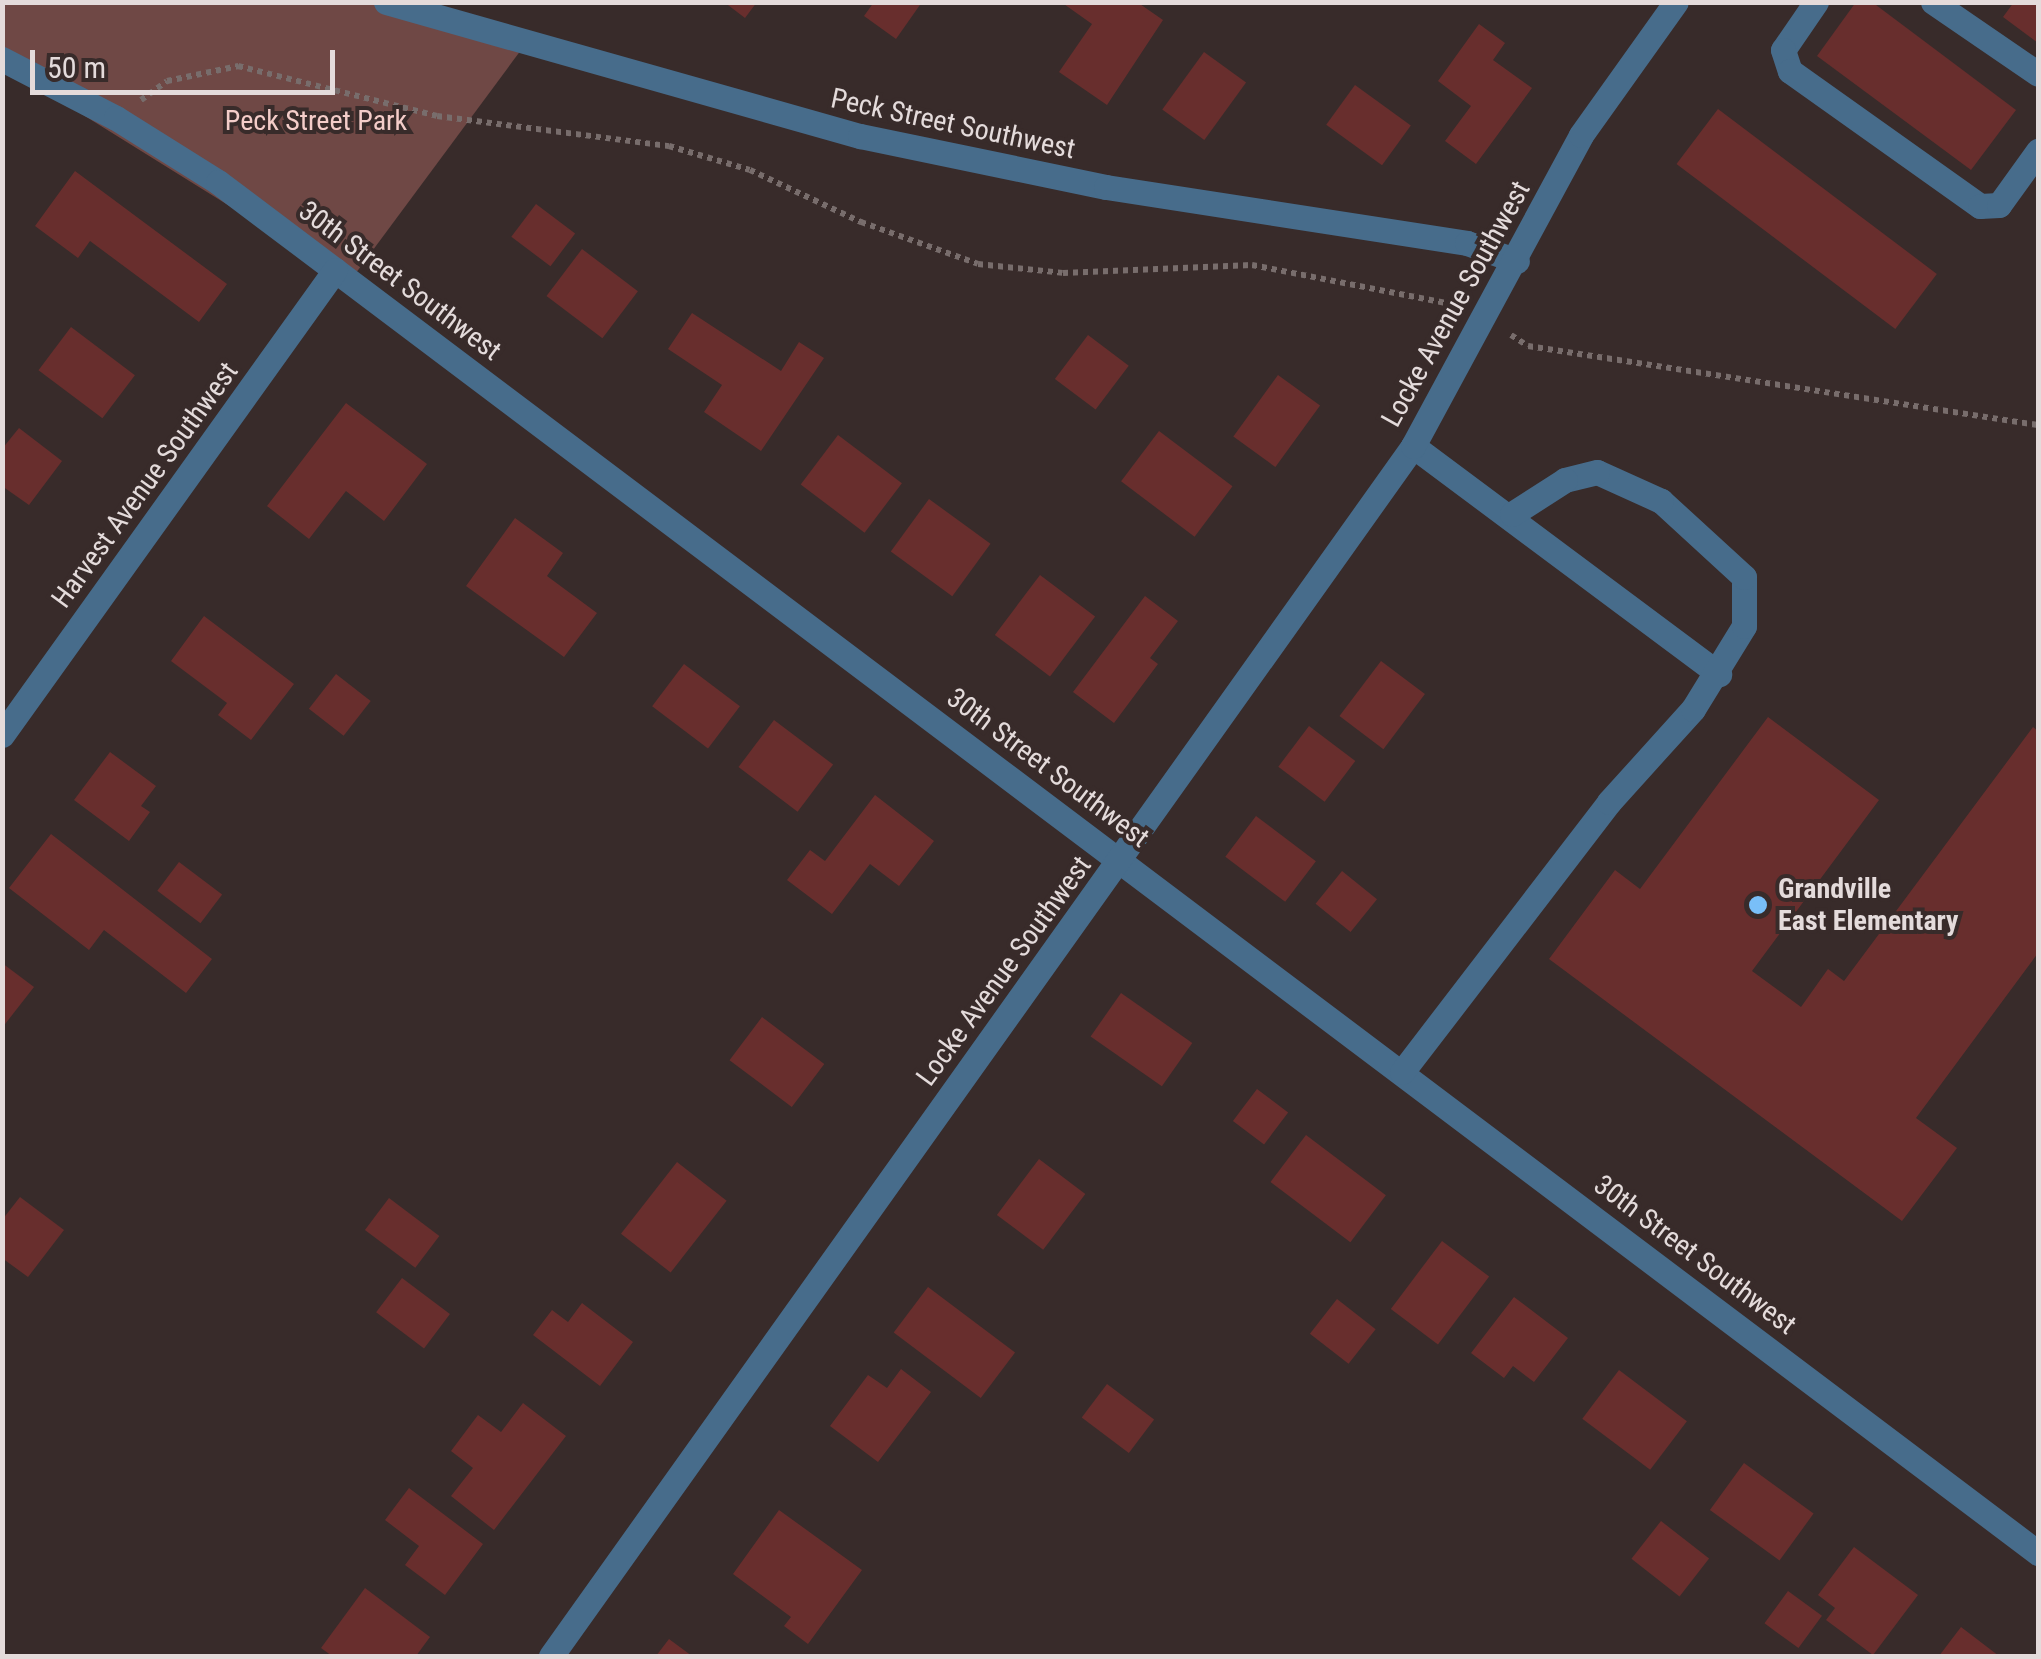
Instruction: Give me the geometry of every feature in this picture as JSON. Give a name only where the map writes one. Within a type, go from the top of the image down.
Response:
[{"type":"street","name":"Peck Street Southwest","points":[[386,2],[860,136],[1106,187],[1466,243],[1517,261]]},
{"type":"street","name":"Locke Avenue Southwest","points":[[551,1656],[1413,446],[1486,320],[1581,135],[1676,2]]},
{"type":"street","points":[[1816,2],[1783,50],[1790,72],[1980,206],[1999,205],[2038,151]]},
{"type":"street","points":[[1933,2],[2038,74]]},
{"type":"street","name":"30th Street Southwest","points":[[2,59],[116,118],[218,182],[2038,1552]]},
{"type":"street","name":"Harvest Avenue Southwest","points":[[2,735],[335,270]]},
{"type":"street","points":[[1413,446],[1512,514],[1719,674]]},
{"type":"street","points":[[1402,1072],[1571,852],[1719,674],[1744,626],[1744,577],[1662,501],[1597,472],[1565,480],[1512,514]]},
{"type":"path","points":[[116,118],[167,81],[238,66],[436,116],[669,146],[750,170],[860,222],[978,264],[1063,273],[1252,266],[1455,304],[1528,346],[2038,425]]},
{"type":"green space","name":"Peck Street Park","points":[[2,3],[413,3],[524,46],[350,281],[3,65]]},
{"type":"building","points":[[724,2],[757,2],[745,18]]},
{"type":"building","points":[[874,2],[922,2],[896,39],[864,16]]},
{"type":"building","points":[[1061,2],[1137,2],[1163,20],[1107,105],[1059,72],[1092,24]]},
{"type":"building","points":[[1856,2],[1872,2],[2016,110],[1971,170],[1817,56]]},
{"type":"building","points":[[2014,2],[2038,2],[2038,43],[2003,17]]},
{"type":"building","points":[[1479,24],[1505,43],[1493,60],[1532,88],[1476,164],[1445,141],[1471,106],[1438,81]]},
{"type":"building","points":[[1204,52],[1246,83],[1204,140],[1162,109]]},
{"type":"building","points":[[1355,85],[1411,126],[1382,165],[1326,125]]},
{"type":"building","points":[[1718,109],[1937,274],[1895,329],[1676,164]]},
{"type":"building","points":[[75,171],[227,284],[199,322],[90,241],[78,258],[35,226]]},
{"type":"building","points":[[536,204],[575,233],[550,266],[511,237]]},
{"type":"building","points":[[582,249],[638,291],[602,338],[546,296]]},
{"type":"building","points":[[692,313],[781,371],[799,342],[824,358],[761,451],[704,412],[722,385],[668,349]]},
{"type":"building","points":[[71,327],[135,375],[102,418],[39,370]]},
{"type":"building","points":[[1088,335],[1129,366],[1096,410],[1055,379]]},
{"type":"building","points":[[1278,375],[1320,406],[1275,467],[1233,436]]},
{"type":"building","points":[[346,403],[427,464],[384,521],[346,491],[309,539],[267,506]]},
{"type":"building","points":[[19,428],[62,461],[29,505],[2,486],[2,449]]},
{"type":"building","points":[[1159,431],[1232,486],[1195,537],[1121,481]]},
{"type":"building","points":[[838,435],[902,483],[865,533],[801,485]]},
{"type":"building","points":[[929,499],[990,544],[952,596],[891,552]]},
{"type":"building","points":[[515,518],[563,553],[547,576],[597,613],[564,657],[466,586]]},
{"type":"building","points":[[1040,575],[1095,617],[1050,676],[995,635]]},
{"type":"building","points":[[1145,596],[1178,621],[1150,658],[1158,664],[1114,723],[1073,692]]},
{"type":"building","points":[[204,616],[294,684],[251,740],[218,715],[227,703],[171,661]]},
{"type":"building","points":[[1381,661],[1425,694],[1383,749],[1339,716]]},
{"type":"building","points":[[684,664],[740,706],[708,748],[652,706]]},
{"type":"building","points":[[336,674],[371,701],[344,736],[309,709]]},
{"type":"building","points":[[1768,717],[1879,800],[1752,971],[1801,1007],[1828,969],[1844,981],[2033,727],[2038,731],[2038,953],[1916,1118],[1957,1148],[1902,1221],[1549,959],[1615,870],[1640,889]]},
{"type":"building","points":[[774,720],[833,765],[798,812],[738,767]]},
{"type":"building","points":[[1309,726],[1355,761],[1325,802],[1278,767]]},
{"type":"building","points":[[110,752],[156,786],[141,806],[150,812],[129,841],[74,800]]},
{"type":"building","points":[[875,795],[934,841],[899,886],[870,864],[832,914],[787,880],[810,850],[825,861]]},
{"type":"building","points":[[1256,816],[1316,861],[1285,902],[1225,857]]},
{"type":"building","points":[[51,834],[212,959],[186,993],[104,930],[89,950],[9,888]]},
{"type":"building","points":[[179,862],[222,894],[200,923],[157,891]]},
{"type":"building","points":[[1342,871],[1377,899],[1351,932],[1316,904]]},
{"type":"building","points":[[2,963],[34,987],[2,1028]]},
{"type":"building","points":[[1121,993],[1192,1043],[1162,1086],[1091,1036]]},
{"type":"building","points":[[762,1017],[824,1064],[792,1107],[730,1060]]},
{"type":"building","points":[[1257,1089],[1288,1112],[1264,1144],[1233,1121]]},
{"type":"building","points":[[1306,1135],[1386,1195],[1350,1242],[1270,1182]]},
{"type":"building","points":[[1039,1159],[1085,1194],[1043,1250],[997,1215]]},
{"type":"building","points":[[677,1162],[727,1201],[671,1272],[621,1234]]},
{"type":"building","points":[[20,1197],[64,1230],[28,1277],[2,1258],[2,1220]]},
{"type":"building","points":[[389,1198],[439,1236],[415,1268],[365,1230]]},
{"type":"building","points":[[1442,1241],[1489,1277],[1438,1344],[1391,1309]]},
{"type":"building","points":[[402,1278],[450,1314],[424,1348],[376,1312]]},
{"type":"building","points":[[928,1287],[1015,1353],[981,1398],[894,1333]]},
{"type":"building","points":[[1514,1297],[1568,1338],[1534,1382],[1513,1366],[1504,1378],[1471,1353]]},
{"type":"building","points":[[1337,1299],[1376,1329],[1349,1364],[1310,1334]]},
{"type":"building","points":[[582,1303],[633,1342],[600,1386],[533,1335],[552,1310],[568,1322]]},
{"type":"building","points":[[901,1369],[931,1392],[878,1462],[830,1426],[868,1375],[887,1388]]},
{"type":"building","points":[[1619,1370],[1687,1421],[1650,1470],[1582,1419]]},
{"type":"building","points":[[1107,1384],[1154,1420],[1129,1453],[1082,1418]]},
{"type":"building","points":[[523,1403],[566,1436],[494,1530],[451,1496],[473,1468],[451,1451],[478,1415],[501,1432]]},
{"type":"building","points":[[1744,1463],[1814,1514],[1779,1560],[1710,1510]]},
{"type":"building","points":[[409,1488],[483,1544],[445,1595],[405,1565],[419,1546],[385,1520]]},
{"type":"building","points":[[779,1510],[862,1570],[808,1644],[784,1626],[791,1617],[733,1574]]},
{"type":"building","points":[[1661,1521],[1709,1559],[1680,1596],[1631,1559]]},
{"type":"building","points":[[1854,1547],[1918,1595],[1873,1655],[1826,1620],[1835,1608],[1818,1595]]},
{"type":"building","points":[[365,1588],[430,1637],[416,1656],[332,1656],[321,1648]]},
{"type":"building","points":[[1788,1591],[1822,1616],[1798,1648],[1764,1623]]},
{"type":"building","points":[[1961,1627],[1999,1656],[1939,1656]]},
{"type":"building","points":[[669,1639],[692,1656],[656,1656]]},
{"type":"place","name":"Grandville East Elementary","points":[[1758,905]]}]
